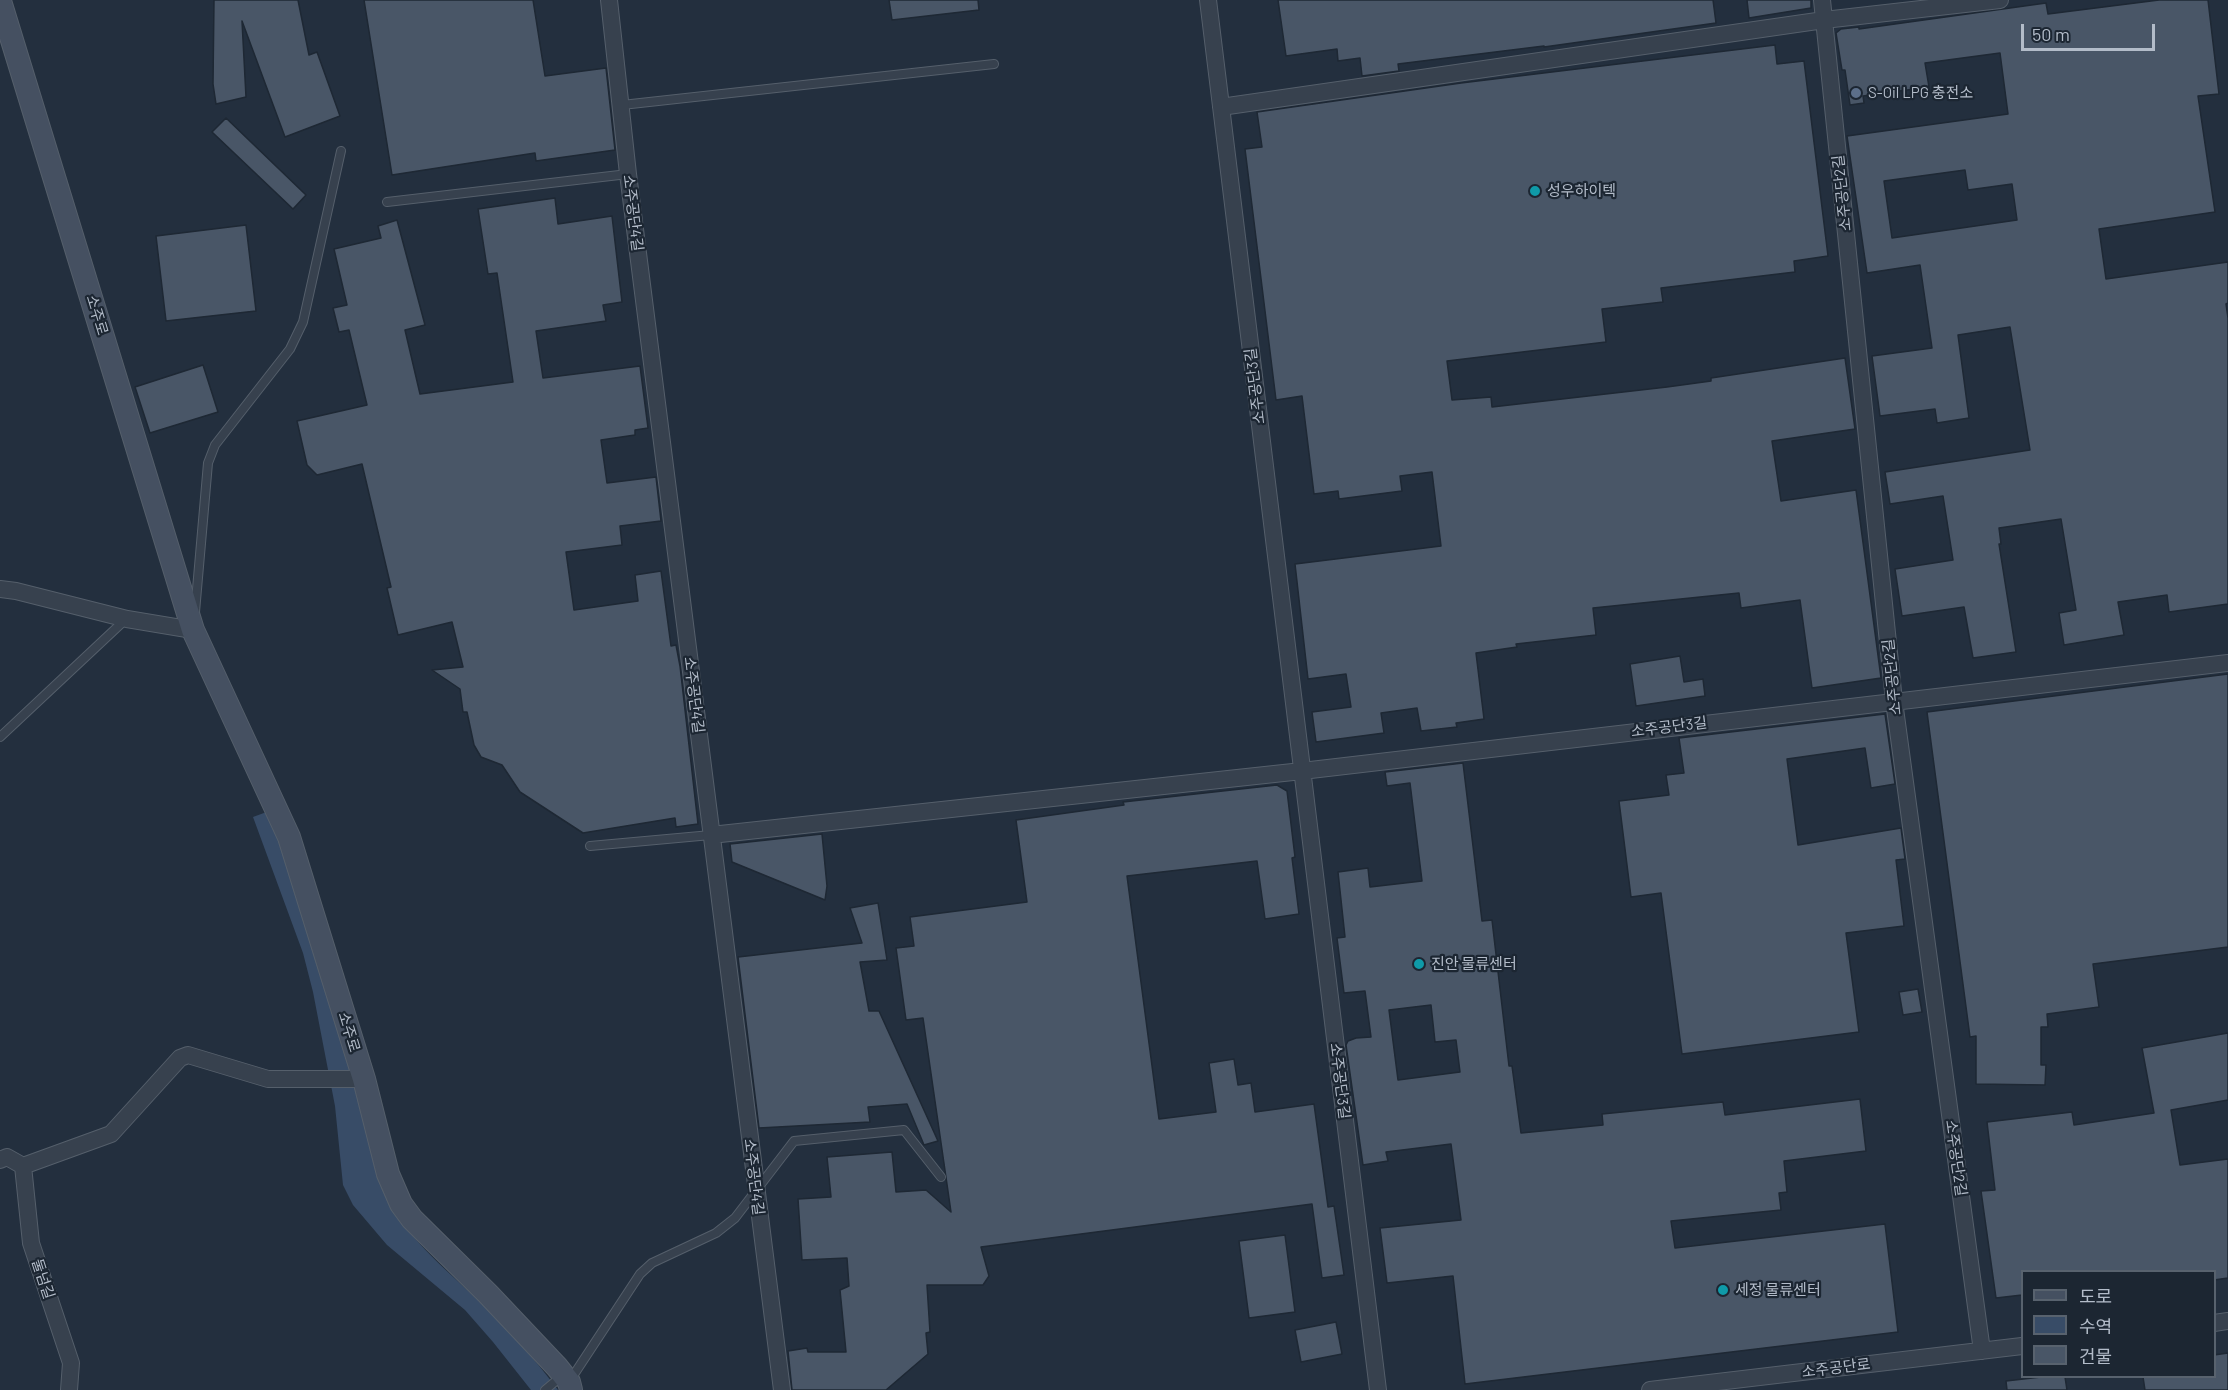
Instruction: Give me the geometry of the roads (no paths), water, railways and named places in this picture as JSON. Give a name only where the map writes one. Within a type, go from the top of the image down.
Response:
[{"type":"street","name":"소주공단4길","points":[[609,0],[628,174],[782,1390]]},
{"type":"street","name":"소주공단3길","points":[[1208,0],[1378,1390]]},
{"type":"street","name":"소주공단2길","points":[[1821,0],[1894,701],[1982,1351]]},
{"type":"street","points":[[1221,107],[1824,20],[2000,0]]},
{"type":"street","name":"소주로","points":[[0,1],[193,630],[289,837],[364,1079],[388,1174],[401,1204],[412,1219],[488,1294],[570,1386]]},
{"type":"street","points":[[0,590],[16,591],[127,619],[193,630]]},
{"type":"street","name":"소주공단3길","points":[[1302,771],[2228,663]]},
{"type":"street","points":[[711,835],[1302,771]]},
{"type":"street","points":[[0,1160],[7,1157],[23,1166],[111,1134],[180,1058],[188,1055],[268,1079],[364,1079]]},
{"type":"street","name":"둘넘길","points":[[23,1166],[31,1243],[71,1363],[69,1390]]},
{"type":"street","name":"소주공단로","points":[[1650,1390],[2021,1346]]},
{"type":"lane","points":[[622,105],[994,64]]},
{"type":"lane","points":[[193,630],[208,463],[215,445],[290,349],[303,322],[341,151]]},
{"type":"lane","points":[[387,202],[628,174]]},
{"type":"lane","points":[[0,737],[127,619]]},
{"type":"lane","points":[[590,846],[711,835]]},
{"type":"lane","points":[[545,1390],[557,1380],[570,1386],[640,1274],[652,1263],[716,1233],[735,1218],[794,1141],[904,1130],[941,1177]]},
{"type":"water","points":[[272,810],[388,1198],[419,1243],[505,1327],[558,1390],[531,1390],[465,1310],[387,1245],[353,1205],[343,1185],[335,1106],[313,992],[303,953],[253,817]]},
{"type":"place","name":"S-Oil LPG 충전소","points":[[1856,93]]},
{"type":"place","name":"성우하이텍","points":[[1535,191]]},
{"type":"place","name":"진안 물류센터","points":[[1419,964]]},
{"type":"place","name":"세정 물류센터","points":[[1723,1290]]}]
